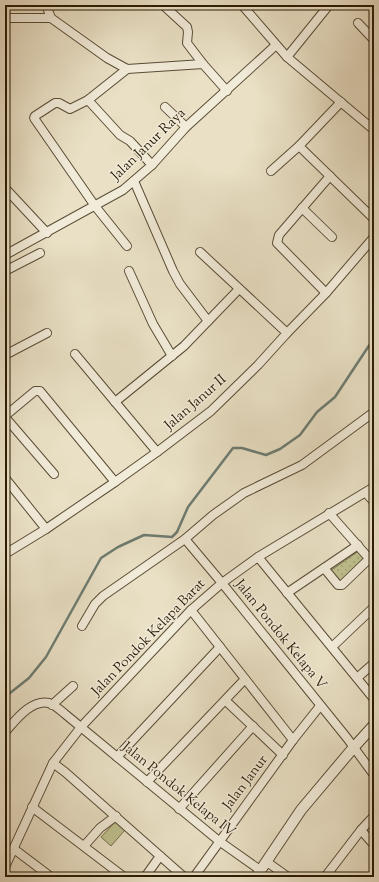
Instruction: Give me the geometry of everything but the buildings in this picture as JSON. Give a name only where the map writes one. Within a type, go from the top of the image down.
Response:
[{"type":"street","points":[[46,5],[51,18],[106,58],[127,68],[203,64]]},
{"type":"street","points":[[163,5],[186,27],[188,32],[186,43],[227,91]]},
{"type":"street","points":[[242,5],[287,57],[374,130]]},
{"type":"street","points":[[287,57],[328,5]]},
{"type":"street","points":[[5,18],[51,18]]},
{"type":"street","points":[[358,23],[374,40]]},
{"type":"street","name":"Jalan Janur Raya","points":[[5,255],[123,190],[152,165],[186,127],[276,45]]},
{"type":"street","points":[[127,68],[88,100],[70,108],[55,102],[34,118],[95,206],[127,246]]},
{"type":"street","points":[[88,100],[120,135],[130,141],[152,165]]},
{"type":"street","points":[[271,171],[299,146],[341,102]]},
{"type":"street","points":[[165,107],[186,127]]},
{"type":"street","points":[[299,146],[374,219]]},
{"type":"street","points":[[326,293],[277,243],[279,235],[330,176]]},
{"type":"street","points":[[134,181],[173,271],[180,284],[208,321]]},
{"type":"street","points":[[5,188],[47,233]]},
{"type":"street","points":[[302,208],[332,237]]},
{"type":"street","name":"Jalan Janur II","points":[[5,554],[46,529],[115,482],[211,411],[258,365],[326,293],[374,237]]},
{"type":"street","points":[[200,252],[287,333]]},
{"type":"street","points":[[5,271],[40,253]]},
{"type":"street","points":[[130,271],[153,324],[172,356]]},
{"type":"street","points":[[116,402],[172,356],[239,289]]},
{"type":"street","points":[[5,355],[47,333]]},
{"type":"street","points":[[75,354],[157,452]]},
{"type":"street","points":[[54,474],[5,416],[35,391],[40,391],[115,482]]},
{"type":"street","points":[[82,626],[95,604],[103,596],[185,539],[213,514],[244,494],[302,465],[374,412]]},
{"type":"street","points":[[5,478],[46,529]]},
{"type":"street","name":"Jalan Pondok Kelapa Barat","points":[[5,867],[53,763],[80,727],[192,610],[222,583],[258,557],[374,487]]},
{"type":"street","points":[[366,493],[374,502]]},
{"type":"street","points":[[324,568],[338,584],[342,585],[372,561],[329,513]]},
{"type":"street","name":"Jalan Pondok Kelapa V","points":[[185,539],[354,747],[374,775]]},
{"type":"street","points":[[287,593],[358,545]]},
{"type":"street","points":[[258,557],[374,699]]},
{"type":"street","points":[[332,647],[374,607]]},
{"type":"street","points":[[192,610],[293,740]]},
{"type":"street","points":[[118,757],[220,647]]},
{"type":"street","points":[[357,678],[374,662]]},
{"type":"street","points":[[147,782],[246,679]]},
{"type":"street","points":[[5,732],[30,708],[38,704],[45,703],[52,705],[73,686]]},
{"type":"street","points":[[226,701],[283,755]]},
{"type":"street","name":"Jalan Pondok Kelapa IV","points":[[52,705],[118,757],[219,841],[261,870],[288,877]]},
{"type":"street","name":"Jalan Janur","points":[[194,877],[293,740],[320,706]]},
{"type":"street","points":[[179,808],[253,726]]},
{"type":"street","points":[[261,870],[301,810],[354,747],[374,726]]},
{"type":"street","points":[[53,763],[116,816],[184,877]]},
{"type":"street","points":[[32,807],[124,877]]},
{"type":"street","points":[[84,846],[100,828],[116,816]]},
{"type":"street","points":[[325,877],[361,830],[374,816]]},
{"type":"street","points":[[361,830],[374,845]]},
{"type":"street","points":[[14,849],[51,877]]},
{"type":"street","points":[[145,877],[160,856]]},
{"type":"green space","points":[[360,550],[368,559],[340,582],[330,571]]},
{"type":"green space","points":[[116,821],[125,830],[111,846],[101,837]]},
{"type":"waterway","points":[[5,697],[29,678],[46,657],[101,558],[118,547],[144,535],[172,537],[177,532],[188,507],[233,448],[242,448],[266,455],[280,449],[300,435],[317,412],[335,397],[374,338]]}]
